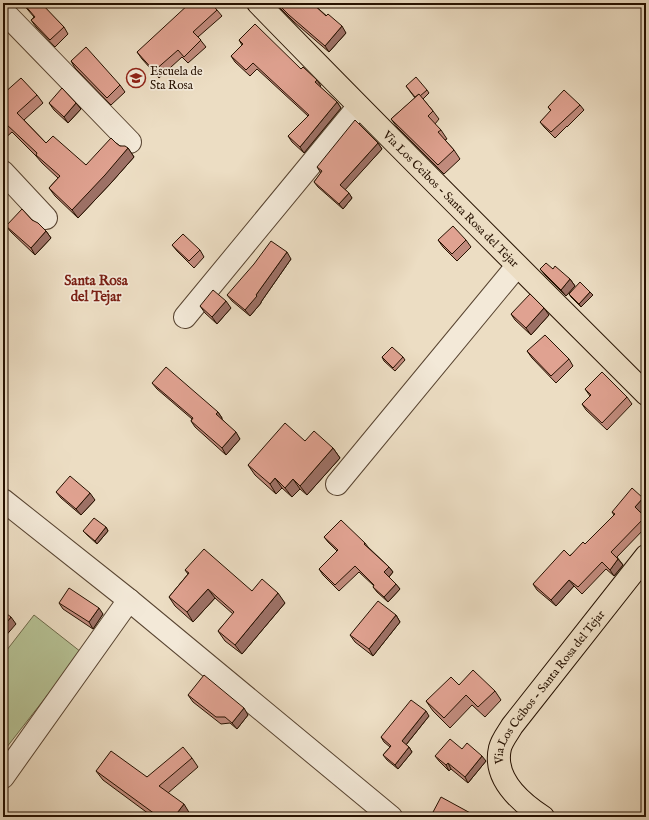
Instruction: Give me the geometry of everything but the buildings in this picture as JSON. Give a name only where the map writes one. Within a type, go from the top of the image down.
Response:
[{"type":"main road","name":"Via Los Ceibos - Santa Rosa del Tejar","points":[[258,3],[358,106],[646,394]]},
{"type":"main road","name":"Via Los Ceibos - Santa Rosa del Tejar","points":[[533,815],[509,786],[501,773],[498,759],[501,746],[512,726],[646,556]]},
{"type":"street","points":[[3,11],[130,142]]},
{"type":"street","points":[[185,317],[358,106]]},
{"type":"street","points":[[3,172],[46,218]]},
{"type":"street","points":[[337,484],[517,266]]},
{"type":"street","points":[[3,500],[129,600],[391,817]]},
{"type":"street","points":[[3,777],[129,600]]},
{"type":"green space","points":[[34,615],[81,652],[3,752],[3,655]]},
{"type":"place","name":"Escuela de Sta Rosa","points":[[136,78]]},
{"type":"district","name":"Santa Rosa del Tejar","points":[[96,288]]}]
